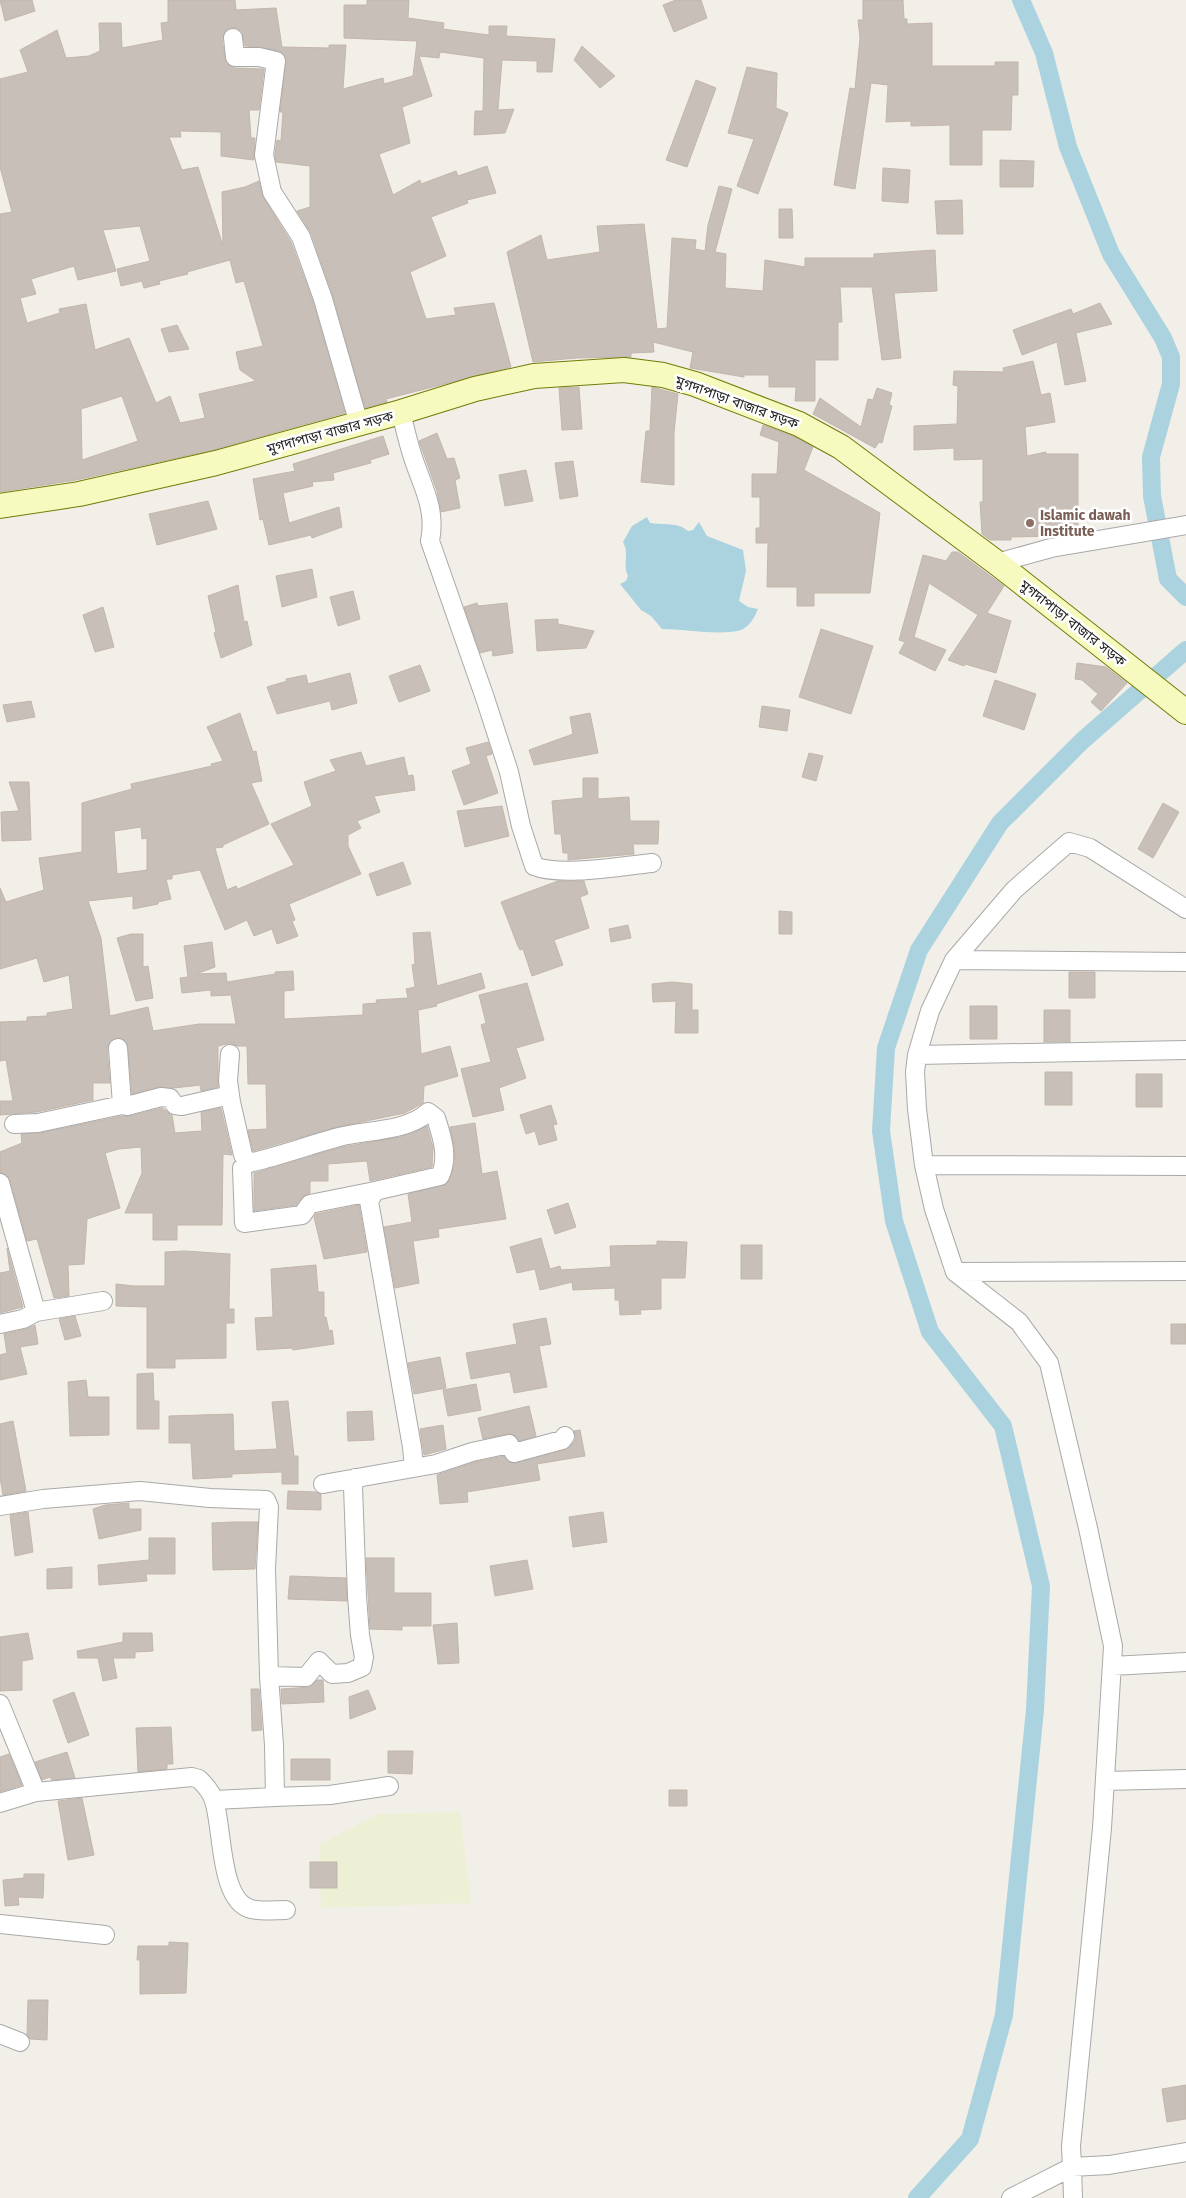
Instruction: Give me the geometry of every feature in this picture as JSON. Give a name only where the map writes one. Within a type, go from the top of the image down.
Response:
[{"type":"street","points":[[232,38],[235,57],[258,57],[276,61],[264,155],[272,192],[301,237],[323,299],[359,424]]},
{"type":"street","name":"মুগদাপাড়া বাজার সড়ক","points":[[0,506],[79,494],[206,466],[401,412],[475,389],[534,376],[624,370],[663,375],[696,384],[799,424],[841,447],[997,563],[1186,712]]},
{"type":"street","points":[[401,412],[410,450],[434,524],[430,541],[488,706],[534,866],[541,869],[584,870],[652,863]]},
{"type":"street","points":[[997,563],[1051,548],[1186,525]]},
{"type":"street","points":[[1073,2198],[1071,2146],[1102,1838],[1113,1646],[1088,1528],[1049,1363],[1019,1322],[955,1272],[934,1209],[924,1164],[916,1109],[915,1072],[917,1055],[930,1011],[954,960],[1014,890],[1069,842],[1090,848],[1186,909]]},
{"type":"street","points":[[954,960],[1186,962]]},
{"type":"street","points":[[118,1048],[122,1105]]},
{"type":"street","points":[[917,1055],[1186,1050]]},
{"type":"street","points":[[230,1054],[228,1082],[230,1096],[243,1155],[249,1162]]},
{"type":"street","points":[[14,1124],[38,1123],[161,1098],[170,1098],[176,1105],[182,1106],[230,1096]]},
{"type":"street","points":[[428,1112],[436,1118],[445,1152],[444,1167],[440,1176],[375,1191],[310,1204],[302,1214],[244,1223],[242,1168],[249,1162],[280,1156],[341,1136],[421,1119],[428,1112]]},
{"type":"street","points":[[924,1164],[1186,1166]]},
{"type":"street","points":[[0,1183],[36,1312]]},
{"type":"street","points":[[375,1191],[369,1201],[414,1467]]},
{"type":"street","points":[[955,1272],[1186,1271]]},
{"type":"street","points":[[0,1324],[23,1319],[36,1312],[103,1301]]},
{"type":"street","points":[[324,1484],[436,1464],[472,1452],[508,1444],[514,1453],[562,1440],[565,1436]]},
{"type":"street","points":[[269,1676],[306,1677],[319,1661],[332,1674],[348,1673],[362,1667],[364,1657],[360,1636],[354,1551],[353,1487],[355,1478]]},
{"type":"street","points":[[0,1506],[43,1499],[140,1491],[210,1498],[266,1500],[268,1507],[266,1569],[269,1676],[274,1745],[275,1797]]},
{"type":"street","points":[[1112,1666],[1186,1662]]},
{"type":"street","points":[[0,1704],[36,1792]]},
{"type":"street","points":[[0,1803],[36,1792],[192,1777],[199,1779],[214,1800],[233,1894],[239,1903],[251,1909],[286,1910]]},
{"type":"street","points":[[1105,1780],[1186,1779]]},
{"type":"street","points":[[214,1800],[330,1795],[389,1786]]},
{"type":"street","points":[[0,1924],[105,1935]]},
{"type":"street","points":[[0,2034],[20,2042]]},
{"type":"street","points":[[1011,2198],[1072,2167],[1109,2166],[1186,2152]]},
{"type":"green space","points":[[460,1812],[471,1903],[321,1908],[319,1845],[377,1814]]},
{"type":"water","points":[[647,517],[650,523],[680,526],[688,531],[693,530],[699,522],[707,536],[743,550],[746,571],[739,601],[748,607],[758,609],[747,627],[732,632],[662,629],[651,616],[641,610],[620,584],[626,581],[628,576],[626,571],[626,551],[623,542],[632,526]]},
{"type":"building","points":[[0,0],[32,0],[35,11],[5,21]]},
{"type":"building","points":[[168,0],[235,0],[236,10],[276,8],[282,47],[329,48],[329,45],[346,45],[343,89],[383,78],[384,84],[413,76],[417,41],[344,38],[344,5],[367,5],[367,0],[409,0],[408,18],[444,23],[443,29],[489,35],[489,26],[507,26],[506,36],[555,39],[552,72],[537,72],[537,61],[502,60],[498,110],[514,109],[505,133],[474,135],[475,111],[483,111],[484,58],[440,52],[439,58],[419,56],[432,96],[402,107],[410,143],[379,154],[393,195],[420,180],[421,184],[456,171],[458,176],[487,166],[496,193],[467,200],[468,203],[431,217],[446,256],[410,272],[426,319],[456,315],[454,308],[494,303],[511,367],[386,399],[387,402],[365,408],[333,296],[311,233],[297,211],[310,207],[310,166],[276,162],[277,140],[281,141],[283,112],[280,112],[286,58],[278,51],[245,46],[242,32],[237,28],[231,28],[226,30],[222,39],[226,63],[235,68],[264,69],[259,110],[249,110],[251,138],[255,138],[254,160],[221,156],[221,132],[180,131],[181,137],[169,137],[182,170],[198,167],[223,246],[222,192],[245,187],[259,181],[263,197],[291,242],[313,302],[345,413],[213,450],[76,480],[0,492],[0,214],[12,212],[0,167],[0,79],[28,72],[20,50],[57,30],[66,58],[89,56],[100,51],[99,23],[121,23],[122,48],[163,40],[161,23],[168,22]],"holes":[[[140,226],[150,261],[117,269],[121,286],[142,281],[144,288],[160,284],[159,281],[188,274],[187,272],[230,260],[236,283],[244,281],[263,346],[236,352],[240,370],[256,381],[199,394],[205,418],[180,423],[170,396],[156,403],[129,338],[95,350],[86,304],[59,309],[60,313],[27,323],[20,298],[36,294],[31,279],[74,266],[78,280],[116,271],[103,230]],[[122,396],[138,441],[82,460],[81,409]]]},
{"type":"building","points":[[676,0],[701,0],[707,18],[674,32],[663,5]]},
{"type":"building","points":[[863,0],[903,0],[904,19],[907,19],[907,24],[932,23],[932,66],[995,66],[995,62],[1018,62],[1018,95],[1012,95],[1011,130],[982,130],[982,165],[950,165],[950,125],[911,126],[911,121],[886,122],[888,85],[871,83],[855,189],[834,185],[850,88],[855,89],[860,38],[858,20],[863,20]]},
{"type":"building","points":[[582,46],[615,76],[600,88],[574,60]]},
{"type":"building","points":[[747,67],[777,73],[776,108],[788,113],[758,194],[737,186],[754,139],[728,133]]},
{"type":"building","points":[[696,80],[716,88],[687,167],[666,160]]},
{"type":"building","points":[[1000,160],[1034,161],[1033,187],[1000,187]]},
{"type":"building","points":[[883,168],[910,170],[908,203],[882,201]]},
{"type":"building","points":[[719,186],[732,189],[715,252],[726,254],[725,288],[763,291],[765,260],[805,267],[805,258],[874,258],[874,254],[935,250],[937,291],[894,293],[901,358],[882,360],[872,287],[840,287],[842,322],[838,322],[838,360],[815,360],[815,401],[795,401],[796,387],[769,387],[769,375],[744,375],[744,377],[690,368],[693,352],[653,342],[654,352],[631,353],[631,357],[576,358],[533,362],[507,252],[541,235],[547,260],[600,252],[597,226],[644,224],[657,329],[667,328],[672,238],[696,240],[695,249],[705,251],[708,225]]},
{"type":"building","points":[[962,200],[963,234],[937,234],[935,201]]},
{"type":"building","points":[[779,209],[792,209],[793,238],[779,238]]},
{"type":"building","points":[[1100,303],[1112,324],[1076,333],[1086,381],[1065,385],[1057,342],[1022,355],[1013,330],[1071,309],[1073,314]]},
{"type":"building","points":[[177,325],[189,349],[169,352],[161,329]]},
{"type":"building","points":[[1033,361],[1041,395],[1050,393],[1055,422],[1025,427],[1027,456],[1046,452],[1046,454],[1078,454],[1078,533],[1058,536],[1011,537],[1011,540],[990,540],[982,534],[980,502],[983,502],[983,459],[954,460],[954,448],[914,450],[914,426],[957,424],[958,386],[953,385],[954,371],[1004,372],[1003,368]]},
{"type":"building","points":[[579,387],[582,429],[562,430],[559,388]]},
{"type":"building","points":[[652,387],[678,394],[674,432],[674,485],[641,482],[646,431],[650,431]]},
{"type":"building","points":[[877,388],[892,393],[889,405],[892,406],[882,443],[879,442],[875,448],[813,414],[820,398],[861,427],[868,399],[873,400]]},
{"type":"building","points":[[763,425],[793,436],[813,447],[804,470],[880,513],[870,593],[814,593],[814,606],[797,606],[797,587],[767,587],[768,543],[756,543],[756,528],[760,528],[760,497],[752,497],[752,474],[777,474],[779,442],[760,435]]},
{"type":"building","points":[[437,433],[447,459],[454,458],[460,478],[455,480],[460,508],[441,512],[437,491],[419,441]]},
{"type":"building","points":[[383,436],[389,454],[370,460],[371,463],[333,473],[334,480],[312,482],[313,486],[283,493],[289,523],[339,507],[342,527],[312,538],[311,535],[269,545],[263,519],[260,520],[253,479],[295,471],[293,464]]},
{"type":"building","points":[[573,461],[578,496],[560,499],[555,463]]},
{"type":"building","points":[[526,470],[533,501],[505,506],[499,475]]},
{"type":"building","points":[[208,501],[217,529],[157,545],[149,514]]},
{"type":"building","points":[[952,552],[958,552],[1004,586],[987,613],[1011,621],[996,673],[965,664],[964,666],[948,660],[978,615],[929,583],[914,637],[946,650],[935,671],[899,653],[905,642],[899,640],[923,555],[946,561]]},
{"type":"building","points":[[312,569],[317,597],[282,607],[276,576]]},
{"type":"building","points":[[238,585],[244,622],[247,621],[252,645],[221,658],[214,633],[216,632],[208,596]]},
{"type":"building","points":[[353,591],[360,619],[338,626],[330,597]]},
{"type":"building","points":[[477,603],[478,606],[507,603],[513,653],[493,656],[492,650],[480,653],[464,607]]},
{"type":"building","points":[[103,607],[114,647],[95,652],[83,615]]},
{"type":"building","points":[[558,619],[558,624],[594,631],[586,648],[537,651],[535,620]]},
{"type":"building","points":[[821,629],[873,646],[851,714],[799,697]]},
{"type":"building","points":[[1077,663],[1106,667],[1127,683],[1101,711],[1091,702],[1098,694],[1082,680],[1075,679]]},
{"type":"building","points":[[420,665],[430,691],[399,702],[389,676]]},
{"type":"building","points":[[350,673],[357,703],[332,710],[330,701],[277,714],[267,687],[287,681],[286,679],[306,675],[308,684]]},
{"type":"building","points":[[995,680],[1036,694],[1024,730],[983,716]]},
{"type":"building","points":[[31,701],[35,717],[7,722],[3,705]]},
{"type":"building","points":[[762,706],[790,710],[787,731],[759,727]]},
{"type":"building","points":[[240,713],[253,752],[256,751],[262,781],[251,783],[269,824],[223,845],[223,847],[215,848],[227,890],[236,886],[238,889],[294,865],[271,824],[312,806],[304,782],[336,771],[330,760],[361,752],[366,766],[404,757],[408,776],[413,775],[415,790],[374,796],[380,812],[357,821],[361,828],[348,835],[348,846],[361,874],[289,904],[295,920],[292,921],[298,936],[277,944],[272,929],[254,936],[247,920],[225,930],[200,870],[172,875],[172,879],[166,879],[171,899],[158,902],[158,904],[133,909],[133,896],[88,901],[101,938],[110,1016],[148,1007],[153,1031],[199,1024],[236,1024],[231,995],[211,996],[211,990],[182,993],[180,978],[188,977],[184,946],[212,942],[215,967],[196,974],[226,973],[227,982],[275,974],[275,972],[293,971],[294,990],[284,991],[284,1019],[363,1015],[363,1004],[377,1003],[376,1000],[408,998],[406,989],[415,987],[412,965],[415,964],[413,933],[430,932],[437,986],[481,973],[485,988],[436,1004],[437,1006],[418,1010],[421,1054],[450,1046],[458,1076],[424,1086],[423,1103],[405,1113],[337,1127],[253,1151],[248,1130],[267,1129],[266,1084],[248,1084],[247,1046],[237,1046],[230,1043],[218,1046],[218,1087],[201,1091],[200,1085],[174,1088],[159,1087],[132,1094],[128,1047],[123,1039],[117,1038],[112,1040],[107,1048],[110,1083],[93,1083],[93,1100],[37,1112],[0,1115],[0,1101],[13,1101],[6,1060],[0,1061],[0,1022],[27,1021],[27,1017],[47,1016],[47,1013],[73,1009],[69,975],[44,982],[37,958],[0,969],[0,888],[6,902],[44,890],[39,858],[82,852],[82,803],[132,789],[131,784],[212,766],[211,764],[223,761],[207,727]],"holes":[[[141,827],[142,839],[147,838],[147,870],[117,874],[114,831]]]},
{"type":"building","points":[[590,713],[598,753],[534,765],[529,750],[573,734],[570,717]]},
{"type":"building","points":[[488,742],[492,754],[486,756],[498,793],[464,805],[452,771],[471,764],[466,748]]},
{"type":"building","points":[[809,753],[823,756],[816,781],[802,777]]},
{"type":"building","points":[[583,778],[598,778],[598,799],[629,797],[630,821],[659,821],[658,844],[633,844],[634,854],[568,860],[568,853],[563,853],[561,834],[555,834],[552,801],[583,798]]},
{"type":"building","points":[[9,782],[29,782],[31,840],[2,841],[1,812],[19,811]]},
{"type":"building","points":[[1163,803],[1179,812],[1153,858],[1138,849]]},
{"type":"building","points":[[502,806],[509,836],[465,847],[457,811]]},
{"type":"building","points":[[403,862],[411,884],[377,896],[369,874]]},
{"type":"building","points":[[558,881],[584,881],[588,894],[580,897],[589,928],[554,940],[563,965],[532,976],[523,949],[520,950],[517,944],[501,902]]},
{"type":"building","points":[[779,911],[792,912],[792,934],[779,934]]},
{"type":"building","points":[[628,925],[631,938],[611,942],[609,929]]},
{"type":"building","points":[[131,934],[143,934],[143,967],[148,966],[153,998],[136,1001],[117,938]]},
{"type":"building","points":[[1069,972],[1095,972],[1095,998],[1069,998]]},
{"type":"building","points":[[672,982],[692,984],[692,1010],[698,1010],[698,1033],[675,1033],[676,1001],[653,1002],[652,984]]},
{"type":"building","points":[[527,983],[544,1040],[516,1048],[526,1078],[499,1088],[504,1110],[473,1117],[461,1069],[491,1062],[481,1025],[486,1023],[479,995]]},
{"type":"building","points":[[970,1006],[997,1006],[997,1039],[970,1039]]},
{"type":"building","points":[[1044,1010],[1070,1010],[1070,1042],[1044,1042]]},
{"type":"building","points":[[1045,1072],[1072,1072],[1072,1105],[1045,1105]]},
{"type":"building","points":[[1136,1074],[1162,1074],[1162,1107],[1136,1107]]},
{"type":"building","points":[[551,1105],[557,1124],[553,1125],[557,1140],[539,1145],[535,1131],[526,1134],[520,1115]]},
{"type":"building","points":[[162,1108],[172,1115],[175,1133],[202,1131],[201,1112],[221,1108],[232,1155],[223,1154],[222,1225],[177,1225],[177,1240],[153,1240],[153,1213],[125,1213],[142,1173],[141,1147],[119,1149],[105,1153],[120,1208],[87,1219],[84,1264],[68,1265],[69,1296],[54,1298],[37,1239],[27,1241],[10,1180],[7,1175],[0,1173],[0,1152],[22,1143],[21,1134],[40,1133]]},
{"type":"building","points":[[475,1123],[482,1174],[497,1171],[506,1219],[438,1229],[439,1237],[413,1241],[419,1283],[395,1288],[384,1227],[412,1222],[408,1194],[447,1184],[455,1162],[450,1127]]},
{"type":"building","points":[[427,1126],[433,1148],[432,1167],[370,1181],[367,1161],[328,1164],[328,1181],[310,1181],[310,1193],[302,1197],[296,1205],[254,1211],[254,1173],[342,1147],[400,1137]]},
{"type":"building","points":[[568,1203],[576,1227],[555,1234],[547,1210]]},
{"type":"building","points":[[359,1205],[367,1252],[324,1259],[314,1217],[316,1214]]},
{"type":"building","points":[[541,1238],[550,1269],[560,1266],[561,1270],[611,1267],[610,1246],[657,1245],[657,1241],[687,1242],[685,1278],[661,1278],[661,1309],[640,1310],[641,1314],[620,1315],[619,1300],[615,1300],[615,1288],[573,1290],[572,1282],[540,1290],[535,1269],[517,1273],[510,1247]]},
{"type":"building","points":[[741,1245],[762,1245],[762,1279],[741,1279]]},
{"type":"building","points":[[7,1248],[23,1307],[0,1313],[0,1273],[10,1271]]},
{"type":"building","points":[[185,1251],[230,1254],[229,1309],[234,1309],[234,1323],[226,1323],[226,1358],[175,1359],[175,1368],[147,1368],[147,1307],[116,1306],[116,1284],[165,1286],[165,1252]]},
{"type":"building","points":[[316,1265],[318,1292],[324,1292],[324,1317],[326,1317],[329,1331],[332,1330],[334,1344],[293,1350],[292,1348],[257,1350],[255,1318],[273,1317],[271,1269]]},
{"type":"building","points":[[75,1316],[81,1336],[65,1340],[59,1319]]},
{"type":"building","points":[[546,1318],[551,1344],[539,1346],[547,1387],[514,1393],[510,1372],[471,1379],[466,1353],[517,1344],[513,1324]]},
{"type":"building","points":[[1171,1324],[1186,1324],[1186,1344],[1171,1344]]},
{"type":"building","points":[[35,1325],[38,1344],[20,1347],[27,1374],[0,1380],[0,1355],[7,1353],[4,1334]]},
{"type":"building","points":[[440,1357],[446,1388],[414,1394],[408,1363]]},
{"type":"building","points":[[153,1373],[154,1401],[159,1401],[159,1429],[137,1429],[137,1374]]},
{"type":"building","points":[[86,1380],[88,1397],[109,1397],[109,1435],[70,1436],[68,1382]]},
{"type":"building","points":[[476,1384],[481,1410],[448,1416],[443,1390]]},
{"type":"building","points":[[288,1401],[294,1456],[298,1456],[298,1484],[282,1484],[282,1472],[232,1474],[232,1477],[193,1479],[191,1443],[169,1443],[169,1416],[233,1414],[234,1451],[277,1449],[272,1402]]},
{"type":"building","points":[[529,1406],[536,1436],[519,1441],[514,1435],[507,1434],[483,1439],[478,1418]]},
{"type":"building","points":[[372,1411],[374,1440],[348,1441],[347,1412]]},
{"type":"building","points":[[13,1421],[26,1491],[3,1495],[0,1478],[0,1424]]},
{"type":"building","points":[[443,1425],[446,1449],[424,1455],[420,1429]]},
{"type":"building","points":[[580,1430],[585,1456],[537,1464],[540,1480],[467,1492],[468,1502],[440,1504],[437,1475],[475,1462],[504,1456],[508,1462],[516,1463],[565,1450],[574,1442],[576,1437],[574,1431]]},
{"type":"building","points":[[288,1491],[316,1492],[321,1494],[321,1510],[287,1509]]},
{"type":"building","points":[[129,1503],[129,1509],[141,1509],[141,1530],[99,1539],[93,1509],[105,1505]]},
{"type":"building","points":[[28,1512],[33,1552],[15,1556],[10,1515]]},
{"type":"building","points":[[603,1512],[607,1542],[573,1547],[569,1517]]},
{"type":"building","points":[[258,1522],[255,1569],[213,1570],[212,1523]]},
{"type":"building","points":[[149,1538],[175,1538],[175,1574],[146,1574],[147,1581],[99,1585],[98,1565],[149,1560]]},
{"type":"building","points":[[366,1558],[394,1558],[394,1593],[431,1593],[431,1626],[402,1626],[402,1630],[370,1629]]},
{"type":"building","points":[[527,1560],[533,1589],[495,1596],[490,1566]]},
{"type":"building","points":[[72,1567],[72,1588],[47,1589],[47,1569]]},
{"type":"building","points":[[290,1576],[346,1578],[347,1601],[288,1599]]},
{"type":"building","points":[[457,1623],[459,1663],[438,1664],[433,1625]]},
{"type":"building","points":[[28,1633],[33,1659],[22,1661],[22,1690],[0,1691],[0,1637]]},
{"type":"building","points":[[123,1633],[152,1633],[153,1651],[135,1652],[135,1658],[113,1658],[117,1678],[103,1681],[98,1658],[78,1658],[77,1651],[123,1642]]},
{"type":"building","points":[[317,1680],[323,1680],[324,1702],[282,1704],[281,1689],[310,1687]]},
{"type":"building","points":[[251,1689],[259,1689],[262,1730],[252,1731]]},
{"type":"building","points":[[368,1690],[376,1709],[350,1719],[349,1697]]},
{"type":"building","points":[[74,1692],[89,1735],[68,1743],[53,1700]]},
{"type":"building","points":[[171,1727],[173,1764],[167,1764],[167,1769],[138,1772],[136,1728]]},
{"type":"building","points":[[388,1751],[413,1751],[412,1774],[388,1773]]},
{"type":"building","points":[[67,1752],[75,1778],[52,1780],[50,1777],[42,1780],[35,1762]]},
{"type":"building","points":[[9,1754],[22,1785],[0,1792],[0,1757]]},
{"type":"building","points":[[291,1759],[330,1759],[330,1780],[291,1780]]},
{"type":"building","points":[[669,1790],[687,1790],[687,1806],[669,1806]]},
{"type":"building","points":[[82,1798],[94,1855],[68,1860],[58,1801]]},
{"type":"building","points":[[310,1862],[337,1862],[337,1888],[310,1888]]},
{"type":"building","points":[[24,1874],[44,1874],[43,1898],[18,1897],[19,1905],[5,1906],[3,1880],[24,1878]]},
{"type":"building","points":[[169,1942],[188,1943],[186,1993],[140,1994],[140,1960],[137,1960],[138,1946],[169,1946]]},
{"type":"building","points":[[28,2000],[48,2000],[47,2040],[30,2039],[27,2034]]},
{"type":"building","points":[[1186,2085],[1186,2119],[1167,2122],[1162,2089]]},
{"type":"waterway","points":[[1021,0],[1044,53],[1068,147],[1111,254],[1163,338],[1171,357],[1171,384],[1151,457],[1152,496],[1168,579],[1186,597]]},
{"type":"waterway","points":[[917,2198],[970,2139],[1004,2015],[1035,1710],[1041,1586],[1003,1426],[930,1332],[894,1221],[881,1131],[886,1048],[919,950],[1000,823],[1082,741],[1186,650]]},
{"type":"place","name":"Islamic dawah Institute","points":[[1030,523]]}]
